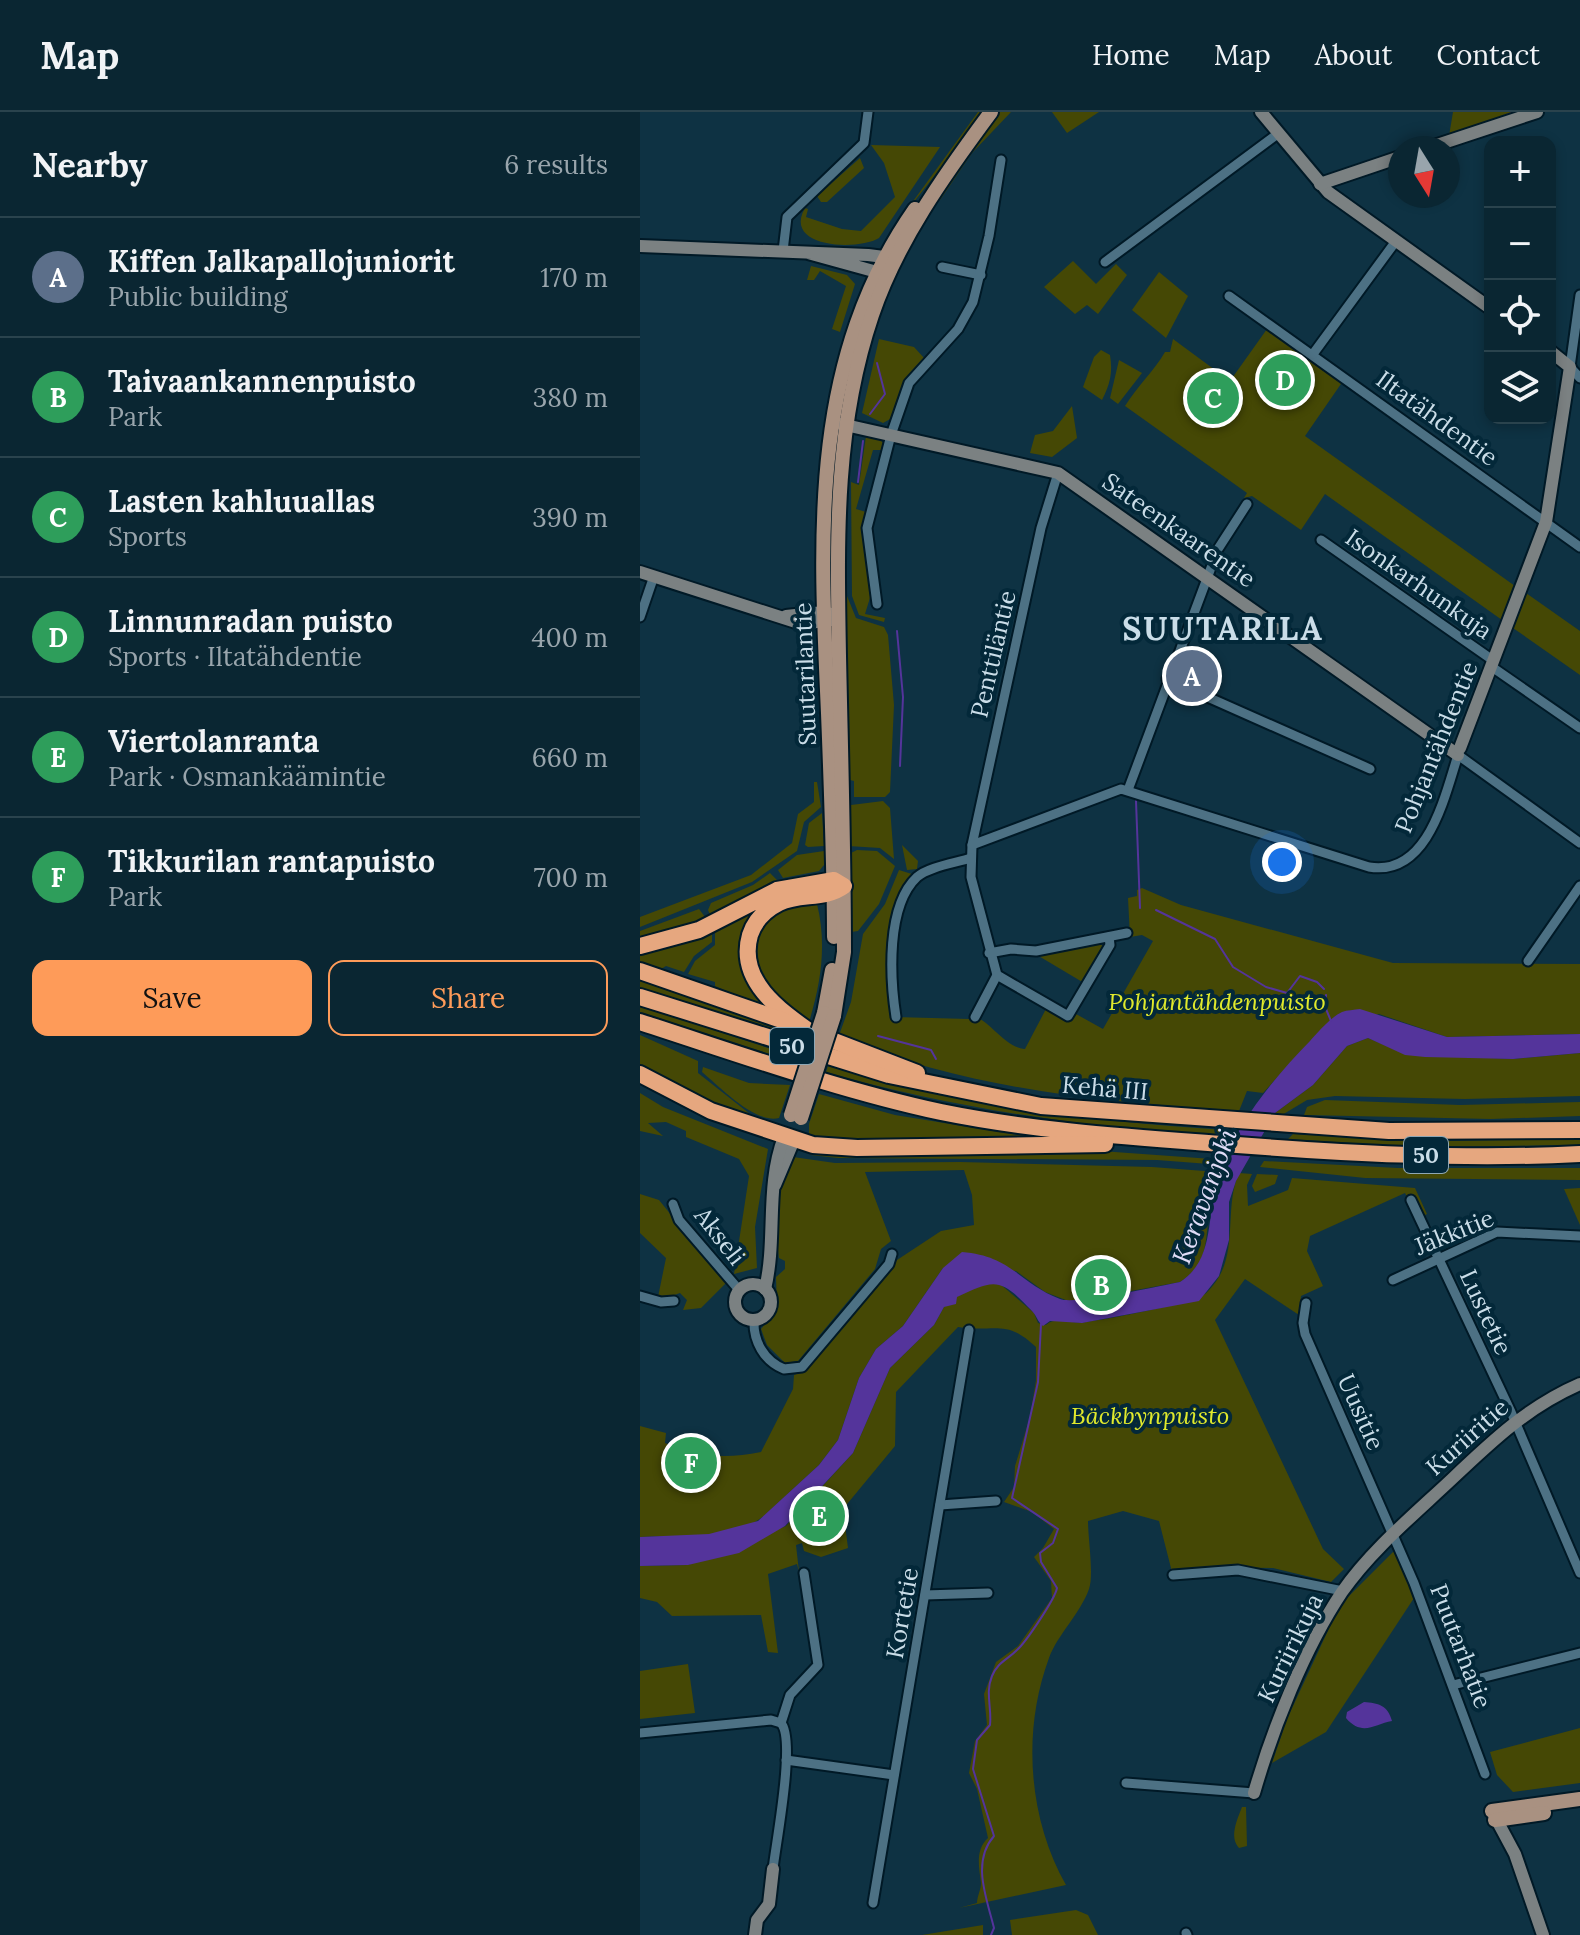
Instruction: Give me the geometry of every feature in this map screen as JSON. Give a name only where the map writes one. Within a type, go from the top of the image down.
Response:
[{"type":"highway","points":[[640,946],[699,930],[777,890],[837,887]]},
{"type":"highway","points":[[812,1033],[764,994],[750,971],[748,944],[757,920],[770,908],[837,887]]},
{"type":"highway","points":[[640,971],[734,1001],[915,1071],[947,1089]]},
{"type":"highway","name":"Kehä III","points":[[640,997],[833,1059],[947,1089],[1093,1112],[1389,1131],[1551,1131],[1580,1128]]},
{"type":"highway","name":"Kehä III","points":[[640,1022],[859,1091],[942,1112],[1089,1135],[1284,1149],[1455,1156],[1576,1155]]},
{"type":"highway","points":[[640,1074],[711,1111],[789,1138],[857,1148],[1174,1142]]},
{"type":"main road","name":"Suutarilantie","points":[[789,1138],[829,1015],[834,950],[837,887],[828,617],[838,487],[838,424],[848,342],[884,266],[926,194],[941,179],[991,112]]},
{"type":"main road","points":[[1500,1815],[1580,1799]]},
{"type":"main road","points":[[1500,1815],[1580,1807]]},
{"type":"street","points":[[783,251],[787,217],[864,143],[868,112]]},
{"type":"street","points":[[1261,112],[1320,184],[1484,304]]},
{"type":"street","points":[[1460,137],[1537,112]]},
{"type":"street","points":[[1105,262],[1279,133]]},
{"type":"street","points":[[877,604],[867,528],[891,435],[909,383],[964,321],[981,275],[1001,160]]},
{"type":"street","points":[[1320,184],[1388,161]]},
{"type":"street","points":[[1313,354],[1396,241]]},
{"type":"street","points":[[640,246],[808,253],[884,266]]},
{"type":"street","points":[[942,267],[981,275]]},
{"type":"street","name":"Pohjantähdentie","points":[[1128,790],[1369,867],[1387,868],[1411,856],[1426,838],[1546,522],[1580,295]]},
{"type":"street","name":"Iltatähdentie","points":[[1229,296],[1580,547]]},
{"type":"street","points":[[1551,352],[1580,378]]},
{"type":"street","name":"Sateenkaarentie","points":[[838,424],[1058,473],[1459,752],[1580,843]]},
{"type":"street","name":"Penttiläntie","points":[[997,975],[973,888],[972,845],[1041,528],[1058,473]]},
{"type":"street","points":[[972,845],[1121,789],[1128,790],[1207,575],[1218,549],[1247,504]]},
{"type":"street","name":"Isonkarhunkuja","points":[[1321,540],[1580,728]]},
{"type":"street","points":[[640,572],[785,616],[828,617]]},
{"type":"street","points":[[640,617],[654,576]]},
{"type":"street","points":[[1167,679],[1370,769]]},
{"type":"street","points":[[896,1017],[892,988],[900,900],[919,875],[971,858]]},
{"type":"street","points":[[1528,961],[1580,886]]},
{"type":"street","points":[[989,953],[1011,949],[1036,951],[1127,933]]},
{"type":"street","points":[[975,1017],[997,975],[1068,1016],[1110,945],[1109,937]]},
{"type":"street","name":"Suutarilantie","points":[[754,1320],[764,1317],[770,1308],[771,1298],[765,1289],[771,1263],[774,1170],[789,1138]]},
{"type":"street","name":"Lustetie","points":[[1411,1200],[1514,1420],[1580,1573]]},
{"type":"street","name":"Akseli","points":[[673,1204],[679,1220],[740,1291]]},
{"type":"street","name":"Jäkkitie","points":[[1393,1280],[1497,1232],[1580,1236]]},
{"type":"street","points":[[765,1289],[753,1285],[740,1291],[736,1300],[737,1310],[745,1318],[754,1320],[756,1338],[765,1356],[784,1369],[802,1367],[889,1264],[892,1254]]},
{"type":"street","points":[[640,1296],[661,1302],[674,1301]]},
{"type":"street","name":"Uusitie","points":[[1306,1303],[1305,1334],[1392,1536]]},
{"type":"street","name":"Kortetie","points":[[873,1903],[969,1330]]},
{"type":"street","name":"Kuriiritie","points":[[1392,1536],[1514,1420],[1580,1384]]},
{"type":"street","points":[[940,1505],[996,1501]]},
{"type":"street","name":"Kuriirikuja","points":[[1254,1793],[1269,1744],[1317,1637],[1343,1591],[1392,1536]]},
{"type":"street","name":"Puutarhatie","points":[[1392,1536],[1453,1685],[1485,1774]]},
{"type":"street","points":[[1173,1575],[1238,1570],[1343,1591]]},
{"type":"street","points":[[755,1935],[757,1920],[769,1904],[786,1760],[786,1734],[781,1723],[790,1695],[818,1665],[804,1573]]},
{"type":"street","points":[[925,1595],[988,1593]]},
{"type":"street","points":[[1453,1685],[1580,1653]]},
{"type":"street","points":[[640,1733],[771,1720],[781,1723]]},
{"type":"street","points":[[786,1760],[894,1775]]},
{"type":"street","points":[[1126,1783],[1254,1793]]},
{"type":"street","points":[[1500,1815],[1543,1935]]},
{"type":"green space","points":[[978,112],[985,112],[909,208],[890,239],[887,237]]},
{"type":"green space","points":[[998,112],[1011,112],[972,153],[940,200],[936,198],[940,189]]},
{"type":"green space","points":[[1052,112],[1099,112],[1067,133]]},
{"type":"green space","points":[[1453,112],[1521,112],[1449,136]]},
{"type":"green space","points":[[871,145],[940,147],[879,238],[840,245],[813,238],[804,231],[801,221],[805,208],[808,209],[806,217],[842,229],[861,231],[895,197],[884,163]]},
{"type":"green space","points":[[860,158],[864,168],[827,202],[821,202],[817,196]]},
{"type":"green space","points":[[1073,261],[1096,284],[1116,264],[1127,275],[1098,314],[1087,305],[1075,314],[1044,287]]},
{"type":"green space","points":[[811,266],[847,275],[855,284],[840,332],[832,329],[846,286],[820,271],[814,280],[807,280]]},
{"type":"green space","points":[[1159,272],[1188,296],[1166,338],[1132,310]]},
{"type":"green space","points":[[1267,329],[1343,381],[1305,436],[1515,586],[1502,620],[1325,494],[1301,530],[1252,496],[1244,498],[1247,493],[1125,406],[1165,352],[1170,352],[1173,339],[1230,381]]},
{"type":"green space","points":[[879,339],[914,347],[924,358],[905,382],[892,418],[883,423],[862,413]]},
{"type":"green space","points":[[1101,350],[1110,355],[1111,367],[1102,400],[1083,387],[1094,357]]},
{"type":"green space","points":[[1119,360],[1142,373],[1118,404],[1110,398]]},
{"type":"green space","points":[[1072,406],[1077,438],[1052,457],[1030,453],[1035,435],[1053,431]]},
{"type":"green space","points":[[866,436],[879,438],[884,444],[883,450],[873,450],[856,509],[866,512],[865,555],[873,588],[865,614],[885,618],[884,622],[859,615],[852,596],[851,482],[859,485]]},
{"type":"green space","points":[[1526,593],[1580,631],[1580,675],[1513,628]]},
{"type":"green space","points":[[842,596],[847,596],[856,618],[884,627],[888,635],[894,705],[890,792],[885,797],[854,797],[854,781],[850,780],[846,763]]},
{"type":"green space","points":[[814,782],[817,782],[821,807],[804,822],[797,851],[752,882],[640,927],[640,917],[751,875],[792,843],[798,814],[814,802]]},
{"type":"green space","points":[[883,801],[890,808],[894,859],[880,848],[848,846],[851,805]]},
{"type":"green space","points":[[822,813],[824,846],[808,847],[805,845],[809,823]]},
{"type":"green space","points":[[902,845],[918,861],[917,869],[907,870]]},
{"type":"green space","points":[[857,850],[877,851],[895,866],[879,904],[858,931],[851,932],[849,854]]},
{"type":"green space","points":[[824,851],[824,865],[819,871],[783,878],[778,870],[797,855]]},
{"type":"green space","name":"Pohjantähdenpuisto","points":[[899,870],[915,875],[895,905],[889,989],[894,1017],[969,1019],[972,1015],[1011,1044],[1025,1049],[1047,1007],[1072,1021],[1076,1014],[1103,1029],[1153,941],[1142,935],[1130,937],[1128,898],[1137,896],[1137,890],[1142,888],[1181,905],[1393,963],[1580,964],[1580,1034],[1447,1037],[1379,1014],[1317,1034],[1263,1093],[1247,1091],[1239,1111],[1084,1097],[939,1070],[838,1038],[851,1002],[863,934],[885,904]]},
{"type":"green space","points":[[770,873],[781,884],[712,919],[708,910],[711,903],[753,885]]},
{"type":"green space","points":[[766,900],[744,940],[776,1012],[715,986],[715,982],[688,974],[695,961],[715,945],[715,927]]},
{"type":"green space","points":[[811,902],[817,904],[822,949],[817,993],[809,1022],[774,995],[755,963],[754,948],[764,924],[776,914]]},
{"type":"green space","points":[[699,909],[708,921],[640,941],[640,931]]},
{"type":"green space","points":[[712,929],[712,942],[694,956],[684,972],[666,966],[661,969],[640,965],[640,950]]},
{"type":"green space","points":[[1099,943],[1104,947],[1084,983],[1037,955]]},
{"type":"green space","points":[[640,974],[807,1033],[805,1040],[640,987]]},
{"type":"green space","points":[[640,1006],[799,1058],[797,1063],[640,1012]]},
{"type":"green space","points":[[640,1035],[698,1061],[698,1073],[755,1118],[735,1114],[640,1069]]},
{"type":"green space","points":[[1368,1038],[1405,1054],[1513,1059],[1580,1053],[1580,1096],[1465,1099],[1335,1096],[1307,1100],[1282,1115],[1275,1113],[1313,1085],[1347,1046]]},
{"type":"green space","points":[[828,1066],[927,1092],[1025,1110],[1225,1130],[1223,1136],[1206,1135],[1014,1114],[873,1085],[826,1072]]},
{"type":"green space","points":[[703,1067],[749,1083],[790,1085],[779,1118],[749,1110],[702,1072]]},
{"type":"green space","points":[[640,1093],[663,1107],[768,1149],[755,1227],[757,1268],[734,1274],[749,1176],[739,1159],[686,1137],[686,1131],[666,1122],[648,1123],[663,1136],[640,1131]]},
{"type":"green space","points":[[819,1094],[895,1115],[1043,1139],[850,1143],[809,1138],[809,1124]]},
{"type":"green space","points":[[1325,1100],[1460,1105],[1580,1102],[1580,1116],[1491,1119],[1304,1115],[1307,1107]]},
{"type":"green space","points":[[1293,1134],[1449,1141],[1580,1139],[1580,1145],[1416,1147],[1288,1139]]},
{"type":"green space","points":[[807,1149],[1087,1150],[1212,1159],[1209,1164],[1157,1160],[838,1158],[811,1155]]},
{"type":"green space","points":[[793,1157],[835,1163],[960,1162],[1152,1167],[1218,1172],[1219,1176],[1210,1209],[1204,1252],[1196,1268],[1180,1282],[1071,1302],[1045,1292],[1016,1271],[943,1268],[903,1326],[876,1349],[859,1378],[838,1440],[819,1465],[766,1514],[754,1523],[723,1533],[640,1537],[640,1426],[666,1433],[665,1443],[701,1454],[736,1456],[761,1452],[793,1389],[794,1375],[802,1372],[897,1260],[941,1231],[974,1225],[972,1195],[964,1170],[865,1172],[891,1241],[881,1249],[875,1269],[798,1361],[785,1363],[767,1345],[761,1329],[777,1309],[776,1277],[785,1269],[785,1261],[779,1258],[776,1219],[779,1194]]},
{"type":"green space","points":[[1264,1161],[1398,1168],[1580,1168],[1580,1180],[1365,1178],[1260,1167]]},
{"type":"green space","name":"Bäckbynpuisto","points":[[1239,1173],[1252,1174],[1247,1185],[1248,1206],[1288,1190],[1292,1178],[1415,1188],[1427,1214],[1418,1219],[1405,1193],[1310,1236],[1307,1251],[1323,1286],[1301,1296],[1299,1315],[1245,1279],[1215,1320],[1323,1549],[1344,1569],[1331,1582],[1273,1568],[1204,1567],[1172,1572],[1159,1521],[1123,1511],[1088,1521],[1089,1589],[1049,1658],[1040,1686],[1032,1744],[1037,1803],[1053,1859],[1066,1885],[959,1908],[977,1903],[981,1883],[980,1853],[988,1838],[977,1789],[969,1773],[975,1741],[987,1725],[984,1694],[996,1662],[1018,1646],[1052,1598],[1051,1581],[1034,1557],[1054,1529],[1032,1512],[1004,1502],[1014,1487],[1015,1466],[1030,1417],[1036,1380],[1036,1347],[1016,1332],[999,1328],[958,1327],[896,1392],[895,1446],[843,1509],[848,1548],[821,1557],[804,1551],[802,1543],[796,1545],[799,1572],[797,1564],[768,1574],[778,1653],[768,1652],[761,1615],[672,1616],[657,1602],[640,1598],[640,1566],[688,1565],[786,1526],[853,1453],[890,1368],[934,1325],[944,1307],[956,1297],[986,1282],[999,1283],[1034,1313],[1038,1323],[1046,1325],[1059,1320],[1081,1323],[1129,1314],[1205,1294],[1217,1280],[1227,1255],[1232,1199]]},
{"type":"green space","points":[[1257,1174],[1278,1175],[1275,1184],[1255,1192],[1252,1186]]},
{"type":"green space","points":[[1580,1188],[1580,1225],[1564,1189]]},
{"type":"green space","points":[[640,1194],[659,1200],[726,1283],[701,1308],[683,1310],[687,1300],[680,1293],[666,1298],[658,1297],[666,1258],[640,1233]]},
{"type":"green space","points":[[1394,1551],[1414,1598],[1326,1732],[1272,1763],[1287,1719],[1331,1624],[1347,1598]]},
{"type":"green space","points":[[688,1664],[695,1713],[640,1719],[640,1671]]},
{"type":"green space","points":[[1580,1728],[1580,1783],[1513,1792],[1497,1775],[1490,1752]]},
{"type":"green space","points":[[1242,1807],[1246,1807],[1247,1846],[1239,1848],[1234,1834]]},
{"type":"green space","points":[[1076,1910],[1088,1915],[1098,1935],[1012,1935],[1010,1920]]},
{"type":"green space","points":[[983,1925],[983,1935],[922,1935]]},
{"type":"shaded area","points":[[1360,1009],[1447,1037],[1580,1034],[1580,1053],[1513,1059],[1425,1057],[1405,1055],[1368,1038],[1347,1046],[1313,1085],[1275,1113],[1236,1181],[1229,1202],[1229,1240],[1219,1276],[1199,1301],[1082,1323],[1050,1321],[1043,1326],[1021,1300],[997,1284],[980,1287],[957,1297],[956,1304],[944,1307],[934,1325],[890,1368],[853,1453],[785,1526],[739,1553],[688,1565],[640,1566],[640,1537],[709,1534],[758,1521],[819,1465],[838,1440],[859,1378],[876,1349],[903,1326],[943,1268],[962,1252],[1004,1264],[1060,1299],[1118,1294],[1180,1282],[1191,1272],[1205,1248],[1218,1177],[1235,1139],[1256,1104],[1282,1071],[1333,1017]]},
{"type":"shaded area","points":[[1364,1702],[1382,1706],[1392,1721],[1369,1728],[1352,1724],[1346,1718],[1347,1712]]},
{"type":"waterway","points":[[1496,119],[1515,112]]},
{"type":"waterway","points":[[870,414],[885,394],[877,363]]},
{"type":"waterway","points":[[858,482],[863,441]]},
{"type":"waterway","points":[[897,631],[903,697],[900,766]]},
{"type":"waterway","points":[[1136,801],[1140,908]]},
{"type":"waterway","points":[[1156,910],[1215,939],[1233,967],[1266,987],[1287,993],[1300,976],[1317,982],[1324,989]]},
{"type":"waterway","points":[[1326,995],[1326,1009],[1331,1021]]},
{"type":"waterway","points":[[878,1036],[931,1050],[936,1059]]},
{"type":"waterway","points":[[991,1935],[994,1928],[982,1869],[983,1857],[994,1836],[973,1769],[977,1740],[990,1725],[989,1688],[994,1671],[1027,1638],[1057,1588],[1041,1562],[1040,1553],[1053,1543],[1058,1529],[1012,1498],[1038,1382],[1041,1324]]},
{"type":"place","name":"Linnunradan puisto","points":[[1285,380]]},
{"type":"place","name":"Lasten kahluuallas","points":[[1213,398]]},
{"type":"place","name":"Kiffen Jalkapallojuniorit","points":[[1192,676]]},
{"type":"place","name":"Taivaankannenpuisto","points":[[1101,1285]]},
{"type":"place","name":"Tikkurilan rantapuisto","points":[[691,1463]]},
{"type":"place","name":"Viertolanranta","points":[[819,1516]]},
{"type":"district","name":"SUUTARILA","points":[[1223,628]]},
{"type":"water label","name":"Keravanjoki","points":[[1204,1196]]}]
